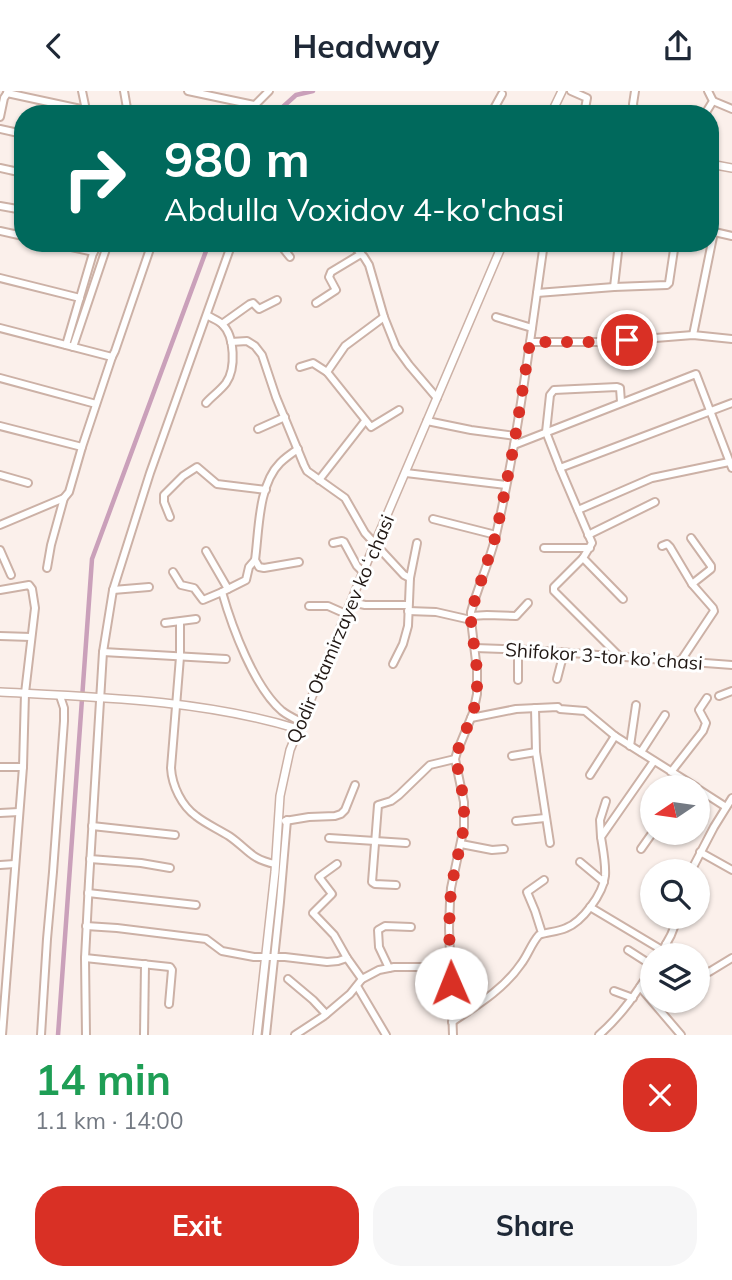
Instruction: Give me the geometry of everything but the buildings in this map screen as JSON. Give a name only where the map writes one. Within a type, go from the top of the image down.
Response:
[{"type":"main road","name":"Qodir Otamirzayev koʻchasi","points":[[257,1035],[271,901],[278,870],[278,823],[290,750],[499,252]]},
{"type":"main road","points":[[0,692],[176,705],[300,726]]},
{"type":"street","points":[[44,91],[46,101]]},
{"type":"street","points":[[188,91],[254,105],[268,91]]},
{"type":"street","points":[[571,91],[587,98],[586,105]]},
{"type":"street","points":[[708,91],[713,101],[732,109]]},
{"type":"street","points":[[0,117],[8,92],[64,105]]},
{"type":"street","points":[[496,105],[502,94]]},
{"type":"street","points":[[711,105],[713,101]]},
{"type":"street","points":[[70,346],[80,298],[94,253],[90,252]]},
{"type":"street","points":[[70,346],[105,252]]},
{"type":"street","points":[[47,568],[64,498],[69,492],[96,404],[149,252]]},
{"type":"street","points":[[86,1035],[86,926],[99,698],[113,590],[149,473],[229,252]]},
{"type":"street","points":[[286,252],[290,257]]},
{"type":"street","points":[[453,1035],[449,928],[451,888],[464,827],[464,801],[456,759],[476,704],[478,685],[472,606],[496,535],[514,445],[543,252]]},
{"type":"street","points":[[614,287],[617,252]]},
{"type":"street","points":[[537,293],[668,285],[674,252]]},
{"type":"street","points":[[692,335],[708,252]]},
{"type":"street","points":[[316,303],[336,290],[330,278],[331,272],[361,254],[369,265],[396,347],[438,398]]},
{"type":"street","points":[[0,278],[80,298]]},
{"type":"street","points":[[222,324],[251,303],[259,309],[277,300]]},
{"type":"street","points":[[206,403],[228,379],[232,357],[228,334],[222,324],[207,315]]},
{"type":"street","points":[[327,372],[345,346],[384,317]]},
{"type":"street","points":[[496,317],[532,328]]},
{"type":"street","points":[[0,328],[112,357]]},
{"type":"street","points":[[530,342],[605,342],[692,335],[732,339]]},
{"type":"street","points":[[230,342],[250,342],[262,355],[307,471],[345,498],[360,526],[404,575],[410,578]]},
{"type":"street","points":[[300,367],[313,363],[327,372],[372,427],[399,410]]},
{"type":"street","points":[[514,445],[696,375],[731,465],[652,478],[578,510]]},
{"type":"street","points":[[0,378],[96,404]]},
{"type":"street","points":[[620,657],[554,591],[554,587],[583,558],[592,543],[546,432],[550,395],[554,390],[615,387],[620,388],[621,402]]},
{"type":"street","points":[[559,468],[732,403]]},
{"type":"street","points":[[258,429],[285,417]]},
{"type":"street","points":[[319,479],[365,421]]},
{"type":"street","points":[[427,421],[515,436]]},
{"type":"street","points":[[0,426],[82,447]]},
{"type":"street","points":[[724,449],[732,446]]},
{"type":"street","points":[[173,572],[181,585],[194,588],[203,600],[245,581],[254,560],[266,490],[280,463],[298,449]]},
{"type":"street","points":[[170,517],[164,495],[183,476],[197,467],[217,484],[266,490]]},
{"type":"street","points":[[406,473],[506,485]]},
{"type":"street","points":[[0,475],[28,483]]},
{"type":"street","points":[[0,525],[64,498]]},
{"type":"street","points":[[588,535],[655,502]]},
{"type":"street","points":[[433,519],[496,535]]},
{"type":"street","points":[[691,538],[711,566],[711,569],[692,584]]},
{"type":"street","points":[[333,543],[345,541],[357,566],[363,572]]},
{"type":"street","points":[[393,664],[408,626],[410,578],[417,543]]},
{"type":"street","points":[[662,546],[667,544],[670,547],[692,584],[714,611],[680,662]]},
{"type":"street","points":[[544,548],[590,548]]},
{"type":"street","points":[[0,550],[11,575]]},
{"type":"street","points":[[206,551],[225,591],[233,624],[252,668],[282,711],[300,726]]},
{"type":"street","points":[[583,558],[622,599]]},
{"type":"street","points":[[254,560],[259,567],[264,568],[299,562]]},
{"type":"street","points":[[0,590],[27,585],[32,587],[34,608],[25,693],[23,767],[15,864],[4,966],[2,1035]]},
{"type":"street","points":[[113,590],[149,587]]},
{"type":"street","points":[[351,602],[471,618],[487,614],[513,616],[521,612],[528,603]]},
{"type":"street","points":[[309,606],[328,605],[346,614]]},
{"type":"street","points":[[164,623],[196,619]]},
{"type":"street","points":[[180,622],[172,775],[181,799],[196,817],[231,837],[255,858],[278,870]]},
{"type":"street","points":[[0,636],[31,637]]},
{"type":"street","name":"Shifokor 3-tor koʼchasi","points":[[475,649],[518,649],[732,665]]},
{"type":"street","points":[[518,649],[518,680]]},
{"type":"street","points":[[103,652],[226,659]]},
{"type":"street","points":[[557,679],[564,652]]},
{"type":"street","points":[[719,697],[732,691]]},
{"type":"street","points":[[41,1035],[64,721],[62,696]]},
{"type":"street","points":[[671,772],[703,731],[706,723],[699,710],[708,698]]},
{"type":"street","points":[[630,746],[636,705]]},
{"type":"street","points":[[471,717],[516,709],[558,707],[585,711],[615,736],[674,775]]},
{"type":"street","points":[[535,708],[537,752],[550,843]]},
{"type":"street","points":[[641,753],[665,715]]},
{"type":"street","points":[[590,775],[615,736]]},
{"type":"street","points":[[512,756],[537,752]]},
{"type":"street","points":[[396,885],[372,882],[378,804],[391,801],[399,795],[430,765],[456,759]]},
{"type":"street","points":[[601,837],[654,761]]},
{"type":"street","points":[[0,768],[23,767]]},
{"type":"street","points":[[278,823],[341,814],[355,785]]},
{"type":"street","points":[[710,797],[726,807]]},
{"type":"street","points":[[697,859],[732,798]]},
{"type":"street","points":[[452,1022],[484,1001],[508,979],[521,965],[537,937],[542,933],[567,928],[581,919],[590,907],[604,882],[600,820],[606,801]]},
{"type":"street","points":[[0,813],[19,812]]},
{"type":"street","points":[[516,821],[545,818]]},
{"type":"street","points":[[266,1035],[281,902],[278,870],[287,820]]},
{"type":"street","points":[[92,826],[175,835]]},
{"type":"street","points":[[329,838],[406,843]]},
{"type":"street","points":[[461,844],[492,850],[504,849]]},
{"type":"street","points":[[641,849],[644,845]]},
{"type":"street","points":[[700,852],[732,870]]},
{"type":"street","points":[[90,859],[170,868]]},
{"type":"street","points":[[580,862],[604,882]]},
{"type":"street","points":[[0,865],[15,864]]},
{"type":"street","points":[[337,864],[319,877],[332,895],[313,913],[334,935],[362,979]]},
{"type":"street","points":[[542,933],[527,892],[544,880]]},
{"type":"street","points":[[88,893],[196,905]]},
{"type":"street","points":[[271,901],[281,902]]},
{"type":"street","points":[[590,907],[653,943]]},
{"type":"street","points":[[0,916],[10,916]]},
{"type":"street","points":[[86,926],[206,939],[222,951],[265,957],[327,962],[347,958]]},
{"type":"street","points":[[389,968],[379,947],[378,930],[385,926],[411,927]]},
{"type":"street","points":[[269,927],[278,928]]},
{"type":"street","points":[[628,950],[640,958]]},
{"type":"street","points":[[85,958],[169,966],[172,968],[169,1005]]},
{"type":"street","points":[[710,971],[732,958]]},
{"type":"street","points":[[144,1035],[145,964]]},
{"type":"street","points":[[295,1035],[326,1014],[362,979],[379,970],[450,967]]},
{"type":"street","points":[[288,979],[326,1014]]},
{"type":"street","points":[[356,986],[386,1035]]},
{"type":"street","points":[[599,1035],[613,1023],[640,987]]},
{"type":"street","points":[[614,991],[633,998]]},
{"type":"street","points":[[662,1013],[681,1035]]},
{"type":"waterway","points":[[285,105],[296,95],[313,91]]},
{"type":"waterway","points":[[58,1035],[92,559],[206,252]]},
{"type":"route","points":[[451,983],[451,888],[464,827],[464,801],[456,759],[476,704],[478,685],[471,612],[496,535],[514,445],[530,342],[627,340]]}]
